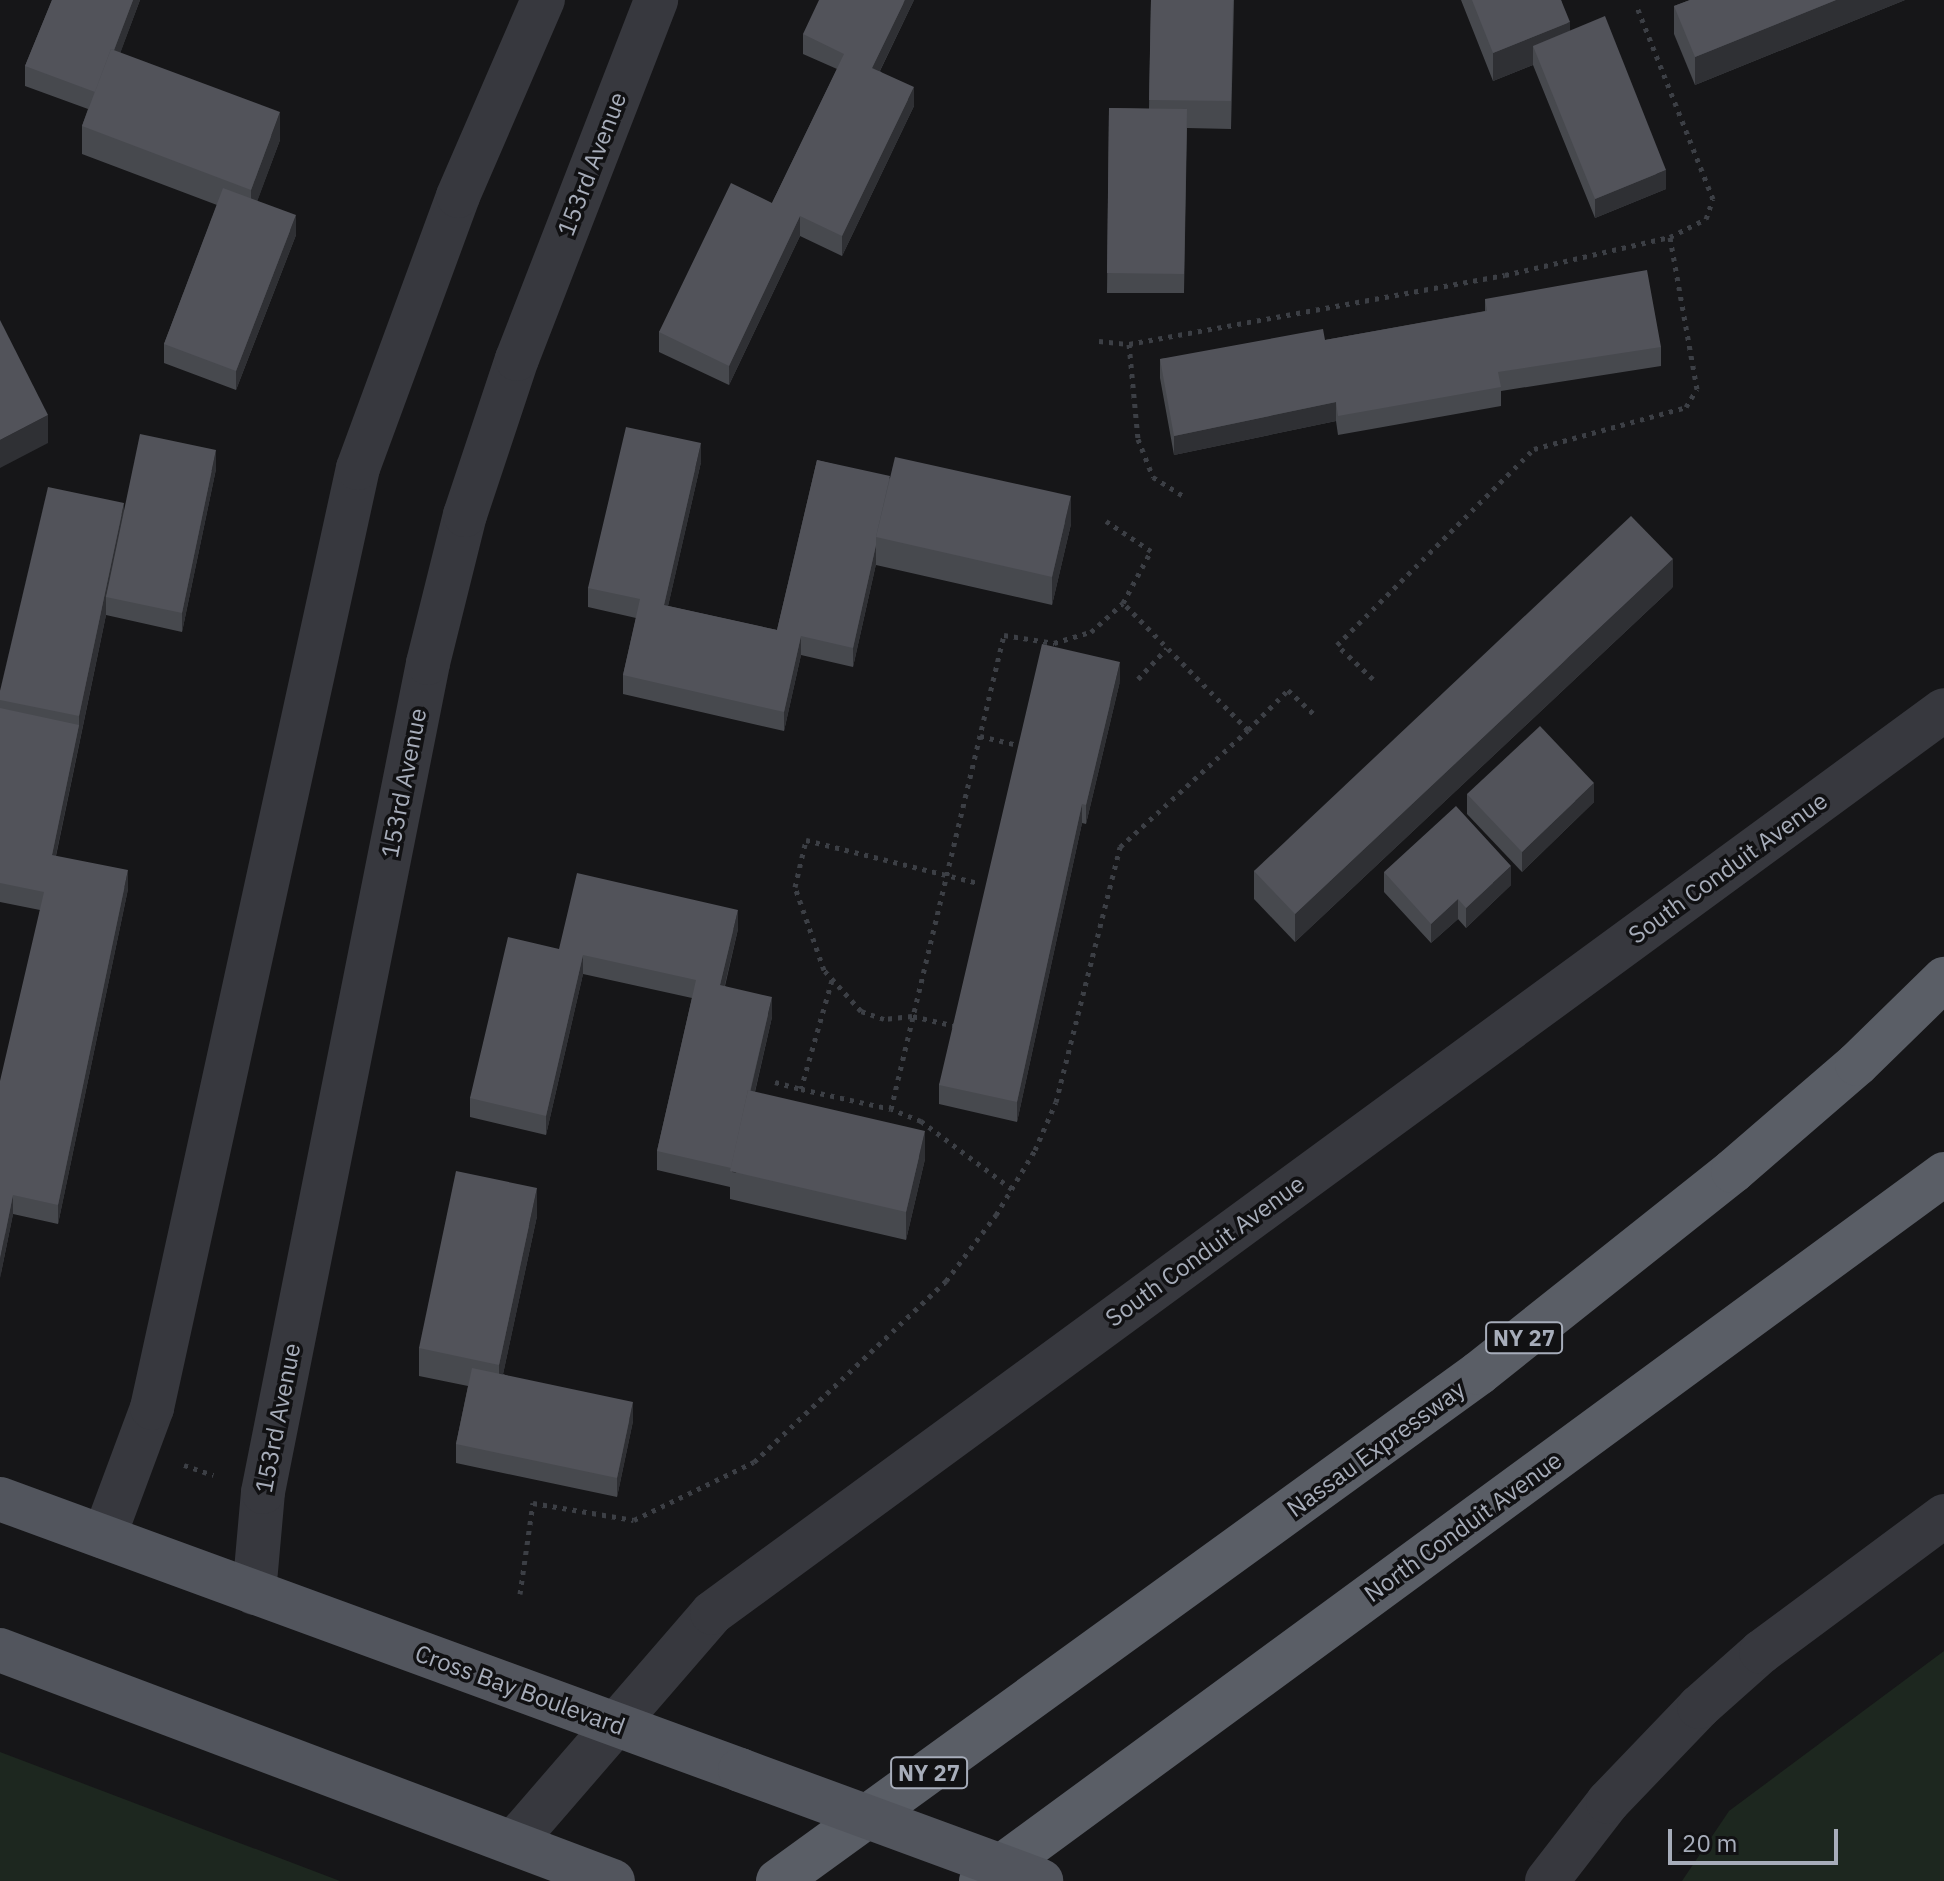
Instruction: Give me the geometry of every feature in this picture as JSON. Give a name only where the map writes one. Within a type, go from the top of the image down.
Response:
[{"type":"highway","name":"Nassau Expressway","points":[[778,1881],[1479,1373],[1733,1171],[1944,979]]},
{"type":"highway","name":"North Conduit Avenue","points":[[981,1881],[1944,1174]]},
{"type":"main road","name":"Cross Bay Boulevard","points":[[0,1499],[1041,1881]]},
{"type":"main road","points":[[0,1650],[610,1880]]},
{"type":"street","points":[[104,1537],[152,1408],[358,468],[458,196],[543,0]]},
{"type":"street","name":"153rd Avenue","points":[[254,1593],[263,1492],[428,663],[454,559],[517,359],[656,0]]},
{"type":"street","name":"South Conduit Avenue","points":[[513,1843],[712,1613],[1944,710]]},
{"type":"street","points":[[1547,1881],[1608,1802],[1699,1707],[1761,1652],[1944,1516]]},
{"type":"path","points":[[1099,341],[1129,344],[1505,275],[1670,237],[1706,219],[1713,199],[1636,5]]},
{"type":"path","points":[[1373,679],[1337,645],[1534,449],[1686,407],[1697,389],[1670,237]]},
{"type":"path","points":[[1129,344],[1143,452],[1153,477],[1186,498]]},
{"type":"path","points":[[891,1109],[1004,635],[1054,643],[1091,632],[1123,603],[1151,551],[1106,521]]},
{"type":"path","points":[[1123,603],[1248,730]]},
{"type":"path","points":[[1138,679],[1167,648]]},
{"type":"path","points":[[520,1594],[533,1503],[634,1520],[754,1462],[946,1281],[1012,1189],[1056,1102],[1120,847],[1288,690],[1314,714]]},
{"type":"path","points":[[980,736],[1022,746]]},
{"type":"path","points":[[956,1026],[912,1016],[884,1019],[861,1011],[832,979],[795,887],[806,840],[979,883]]},
{"type":"path","points":[[801,1089],[832,979]]},
{"type":"path","points":[[775,1082],[891,1109],[921,1121],[1012,1189]]},
{"type":"path","points":[[174,1461],[218,1477]]},
{"type":"shaded area","points":[[1944,1651],[1944,1881],[1682,1881],[1729,1811]]},
{"type":"shaded area","points":[[0,1752],[340,1881],[0,1881]]},
{"type":"building","points":[[52,0],[133,0],[95,92],[25,66]]},
{"type":"building","points":[[819,0],[905,0],[872,68],[914,87],[842,236],[800,216],[729,366],[659,332],[731,183],[772,203],[844,54],[803,34]]},
{"type":"building","points":[[1151,0],[1233,0],[1231,101],[1149,100]]},
{"type":"building","points":[[1472,0],[1561,0],[1570,22],[1493,53]]},
{"type":"building","points":[[1690,0],[1836,0],[1695,57],[1674,6]]},
{"type":"building","points":[[1605,16],[1666,170],[1595,199],[1533,46]]},
{"type":"building","points":[[111,49],[280,112],[251,190],[82,126]]},
{"type":"building","points":[[1109,108],[1187,109],[1184,274],[1107,273]]},
{"type":"building","points":[[223,188],[296,215],[236,371],[164,344]]},
{"type":"building","points":[[1647,270],[1661,347],[1498,372],[1501,387],[1338,416],[1336,402],[1174,436],[1160,359],[1323,329],[1325,340],[1487,311],[1485,299]]},
{"type":"building","points":[[0,320],[48,415],[0,440]]},
{"type":"building","points":[[626,427],[701,443],[664,605],[777,630],[817,460],[890,476],[853,648],[801,636],[784,712],[623,675],[640,599],[588,588]]},
{"type":"building","points":[[140,434],[216,450],[182,613],[106,597]]},
{"type":"building","points":[[895,457],[1071,496],[1052,577],[876,537]]},
{"type":"building","points":[[48,487],[124,503],[79,716],[0,700]]},
{"type":"building","points":[[1631,516],[1673,559],[1295,914],[1254,871]]},
{"type":"building","points":[[1042,644],[1120,662],[1086,805],[1082,804],[1017,1102],[939,1085]]},
{"type":"building","points":[[0,708],[79,725],[52,855],[128,870],[58,1205],[13,1195],[0,1259],[0,1081],[44,892],[0,883]]},
{"type":"building","points":[[1540,726],[1594,783],[1522,852],[1467,794]]},
{"type":"building","points":[[1456,806],[1511,866],[1466,908],[1458,899],[1431,924],[1384,872]]},
{"type":"building","points":[[577,873],[738,910],[720,985],[772,997],[731,1168],[657,1151],[696,980],[583,955],[546,1116],[470,1098],[508,937],[559,949]]},
{"type":"building","points":[[748,1090],[925,1131],[906,1212],[730,1171]]},
{"type":"building","points":[[456,1171],[537,1188],[499,1365],[419,1348]]},
{"type":"building","points":[[472,1368],[633,1402],[617,1478],[456,1444]]}]
